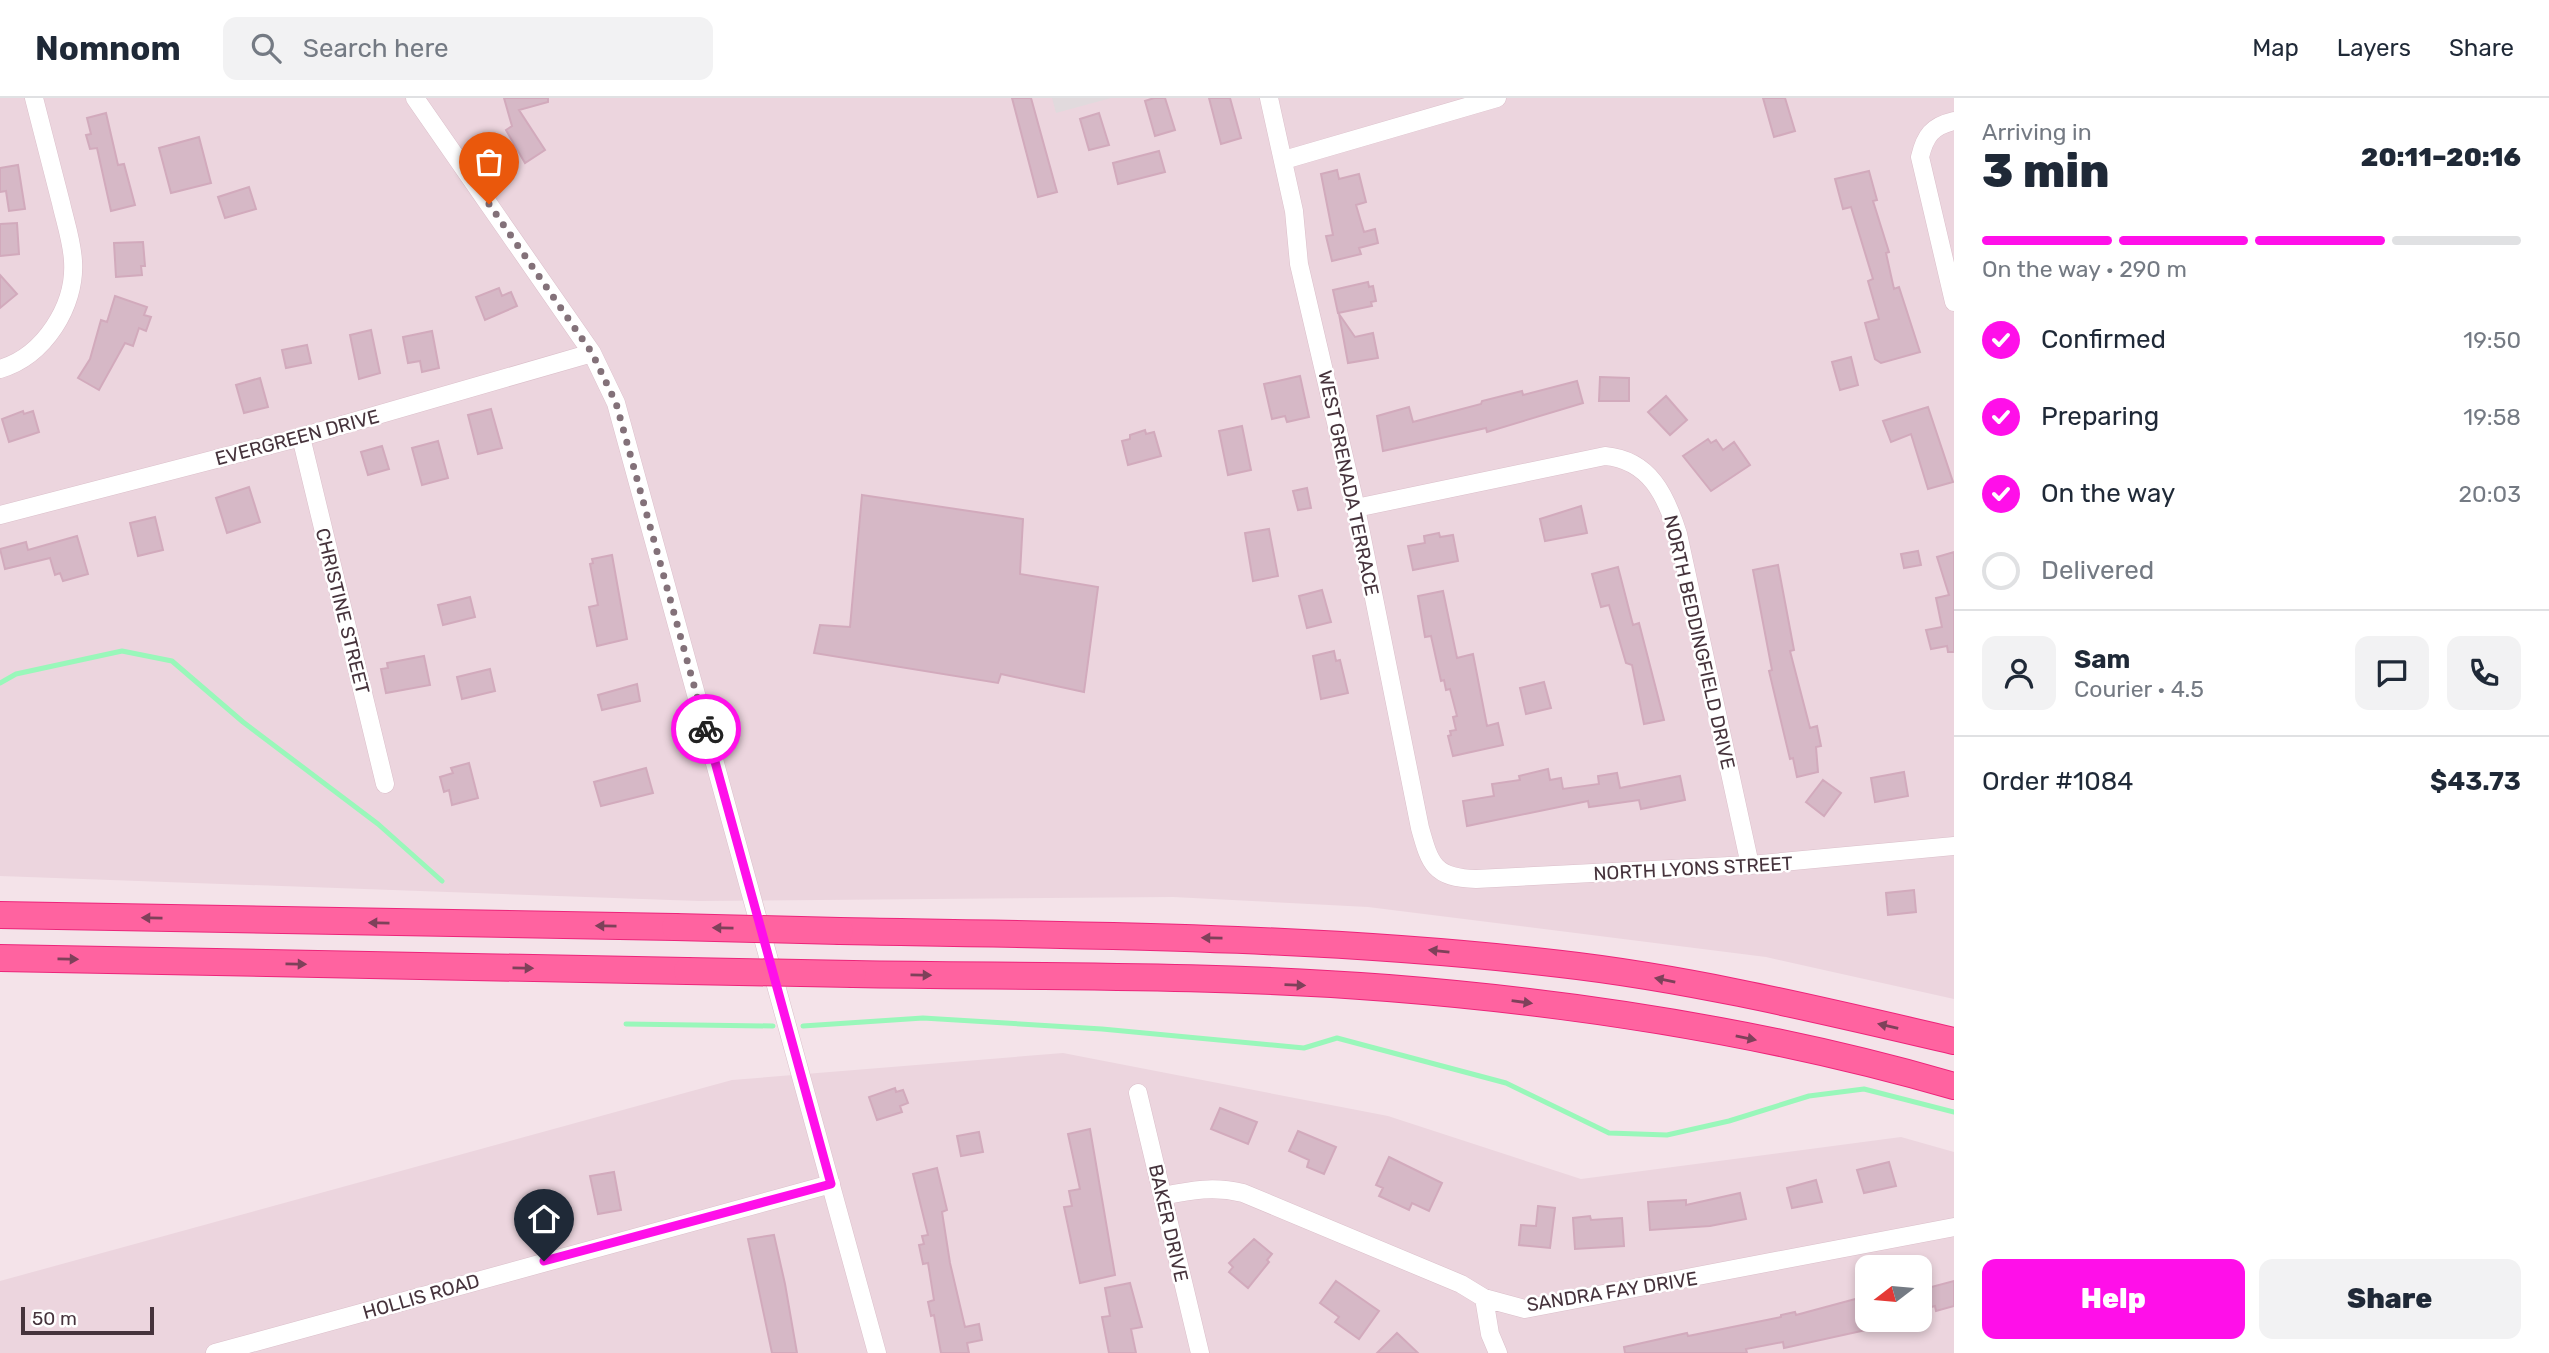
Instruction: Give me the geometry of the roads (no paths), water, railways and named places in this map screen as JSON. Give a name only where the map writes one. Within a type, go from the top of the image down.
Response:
[{"type":"highway","points":[[0,915],[1227,939],[1436,951],[1563,964],[1656,978],[1815,1008],[1954,1041]]},
{"type":"highway","points":[[0,958],[1195,981],[1385,988],[1490,998],[1738,1037],[1832,1055],[1954,1086]]},
{"type":"street","points":[[0,369],[30,354],[50,334],[69,296],[72,276],[73,260],[67,229],[34,98]]},
{"type":"street","points":[[415,98],[592,353],[616,403],[877,1353]]},
{"type":"street","name":"WEST GRENADA TERRACE","points":[[1269,98],[1294,211],[1299,264],[1356,508],[1420,828],[1434,867]]},
{"type":"street","points":[[1284,160],[1497,98]]},
{"type":"street","points":[[1954,121],[1934,128],[1924,140],[1920,158],[1954,302]]},
{"type":"street","name":"EVERGREEN DRIVE","points":[[0,514],[301,437],[592,353]]},
{"type":"street","name":"CHRISTINE STREET","points":[[301,437],[385,784]]},
{"type":"street","name":"NORTH BEDDINGFIELD DRIVE","points":[[1356,508],[1605,456],[1617,457],[1641,467],[1662,492],[1678,534],[1750,865]]},
{"type":"street","name":"NORTH LYONS STREET","points":[[1434,867],[1447,875],[1476,879],[1750,865],[1954,846]]},
{"type":"street","name":"BAKER DRIVE","points":[[1139,1093],[1200,1353]]},
{"type":"street","name":"HOLLIS ROAD","points":[[215,1353],[831,1184]]},
{"type":"street","name":"SANDRA FAY DRIVE","points":[[1163,1196],[1199,1188],[1221,1188],[1243,1194],[1461,1283],[1485,1298],[1525,1308],[1954,1227]]},
{"type":"street","points":[[1485,1298],[1490,1334],[1498,1353]]},
{"type":"waterway","points":[[0,683],[16,674],[122,651],[172,661],[243,722],[378,824],[442,881]]},
{"type":"waterway","points":[[803,1026],[923,1018],[1102,1029],[1304,1048],[1337,1038],[1506,1083],[1609,1133],[1667,1135],[1729,1121],[1809,1096],[1864,1089],[1954,1112]]},
{"type":"waterway","points":[[626,1024],[773,1026]]}]
